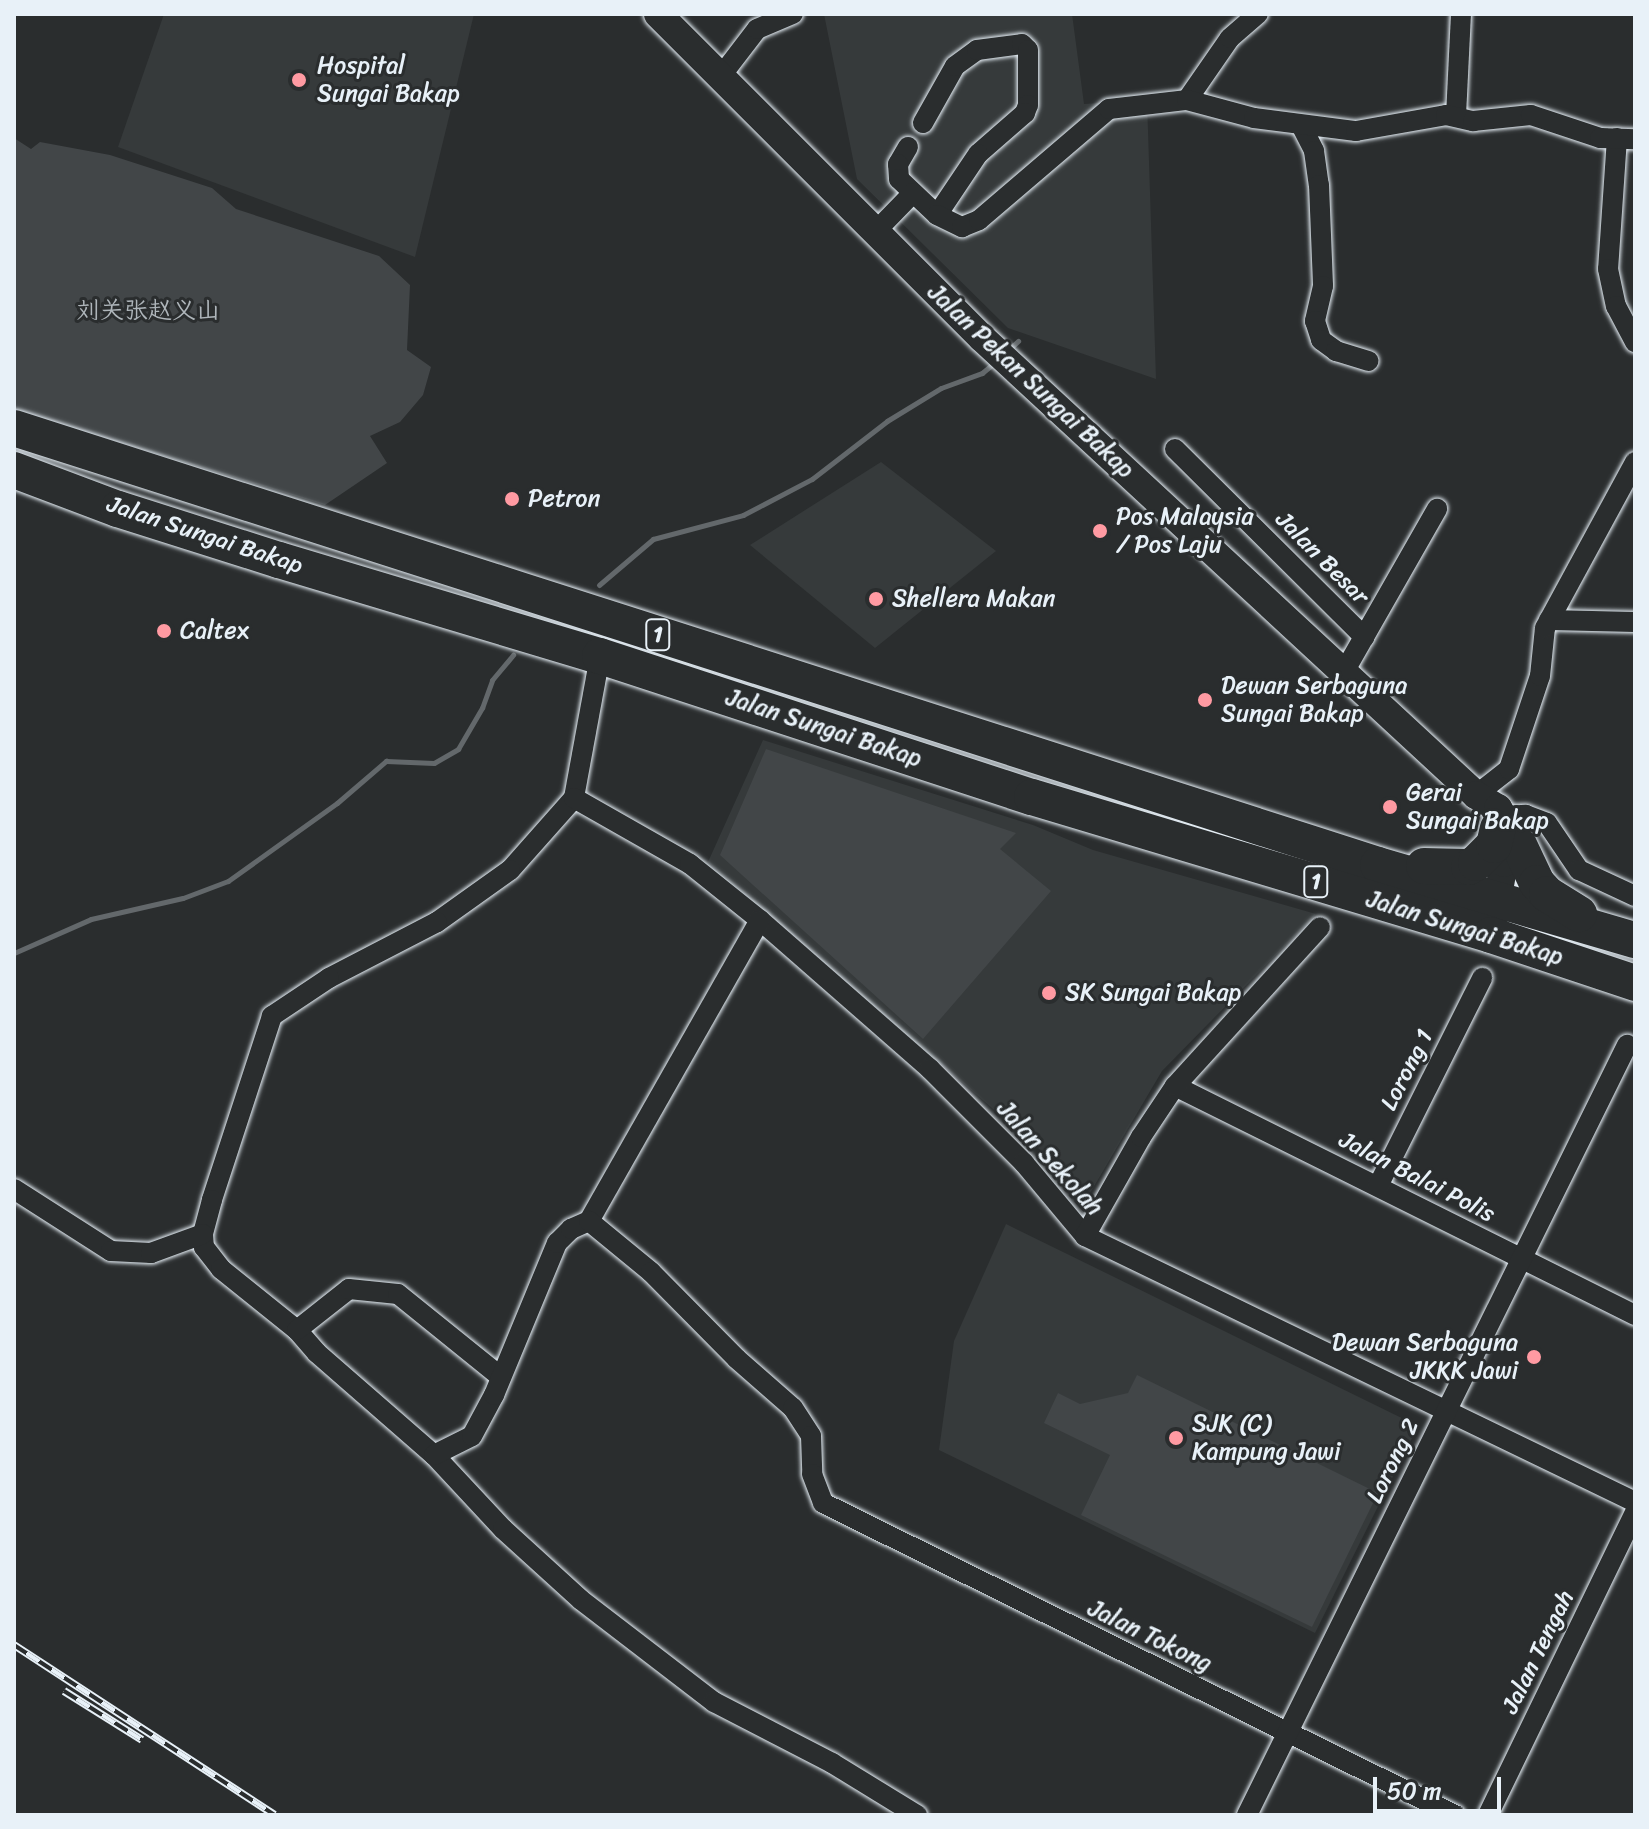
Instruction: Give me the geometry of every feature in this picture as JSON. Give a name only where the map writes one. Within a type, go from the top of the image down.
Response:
[{"type":"highway","name":"Jalan Sungai Bakap","points":[[14,428],[1378,865],[1622,936]]},
{"type":"highway","name":"Jalan Sungai Bakap","points":[[14,470],[118,509],[600,656],[1032,797],[1502,938],[1635,983]]},
{"type":"highway","points":[[1378,865],[1469,867],[1490,852],[1496,817]]},
{"type":"highway","points":[[1496,817],[1547,894],[1622,936]]},
{"type":"main road","name":"Jalan Pekan Sungai Bakap","points":[[658,14],[982,338],[1344,672],[1496,817]]},
{"type":"main road","points":[[1496,817],[1509,903],[1502,938]]},
{"type":"street","points":[[721,76],[757,29],[793,14]]},
{"type":"street","points":[[1187,100],[1230,38],[1258,14]]},
{"type":"street","points":[[1456,116],[1461,14]]},
{"type":"street","points":[[923,123],[955,66],[977,50],[1022,44],[1028,50],[1028,105],[1025,113],[978,154],[937,215]]},
{"type":"street","points":[[908,147],[898,164],[899,179],[937,215],[962,227],[979,220],[1109,109],[1187,100],[1302,127],[1356,131],[1437,115],[1493,121],[1531,115],[1600,138],[1626,139],[1608,269],[1616,306],[1635,342]]},
{"type":"street","points":[[1302,127],[1314,151],[1319,185],[1323,286],[1315,321],[1321,340],[1336,351],[1369,361]]},
{"type":"street","points":[[876,231],[913,193]]},
{"type":"street","name":"Jalan Besar","points":[[1175,449],[1364,637]]},
{"type":"street","points":[[1635,462],[1545,628],[1540,676],[1496,817],[1526,815],[1547,823],[1579,870],[1635,896]]},
{"type":"street","points":[[1344,672],[1437,509]]},
{"type":"street","points":[[1549,620],[1635,622]]},
{"type":"street","points":[[600,656],[574,798],[510,870],[437,922],[329,978],[272,1016],[255,1061],[203,1234],[204,1247],[221,1269],[297,1330],[317,1353],[434,1455],[503,1529],[683,1680],[714,1702],[832,1763],[917,1815]]},
{"type":"street","name":"Jalan Sekolah","points":[[574,798],[690,864],[760,920],[930,1069],[1024,1163],[1085,1236],[1635,1502]]},
{"type":"street","points":[[434,1455],[472,1436],[501,1377],[557,1243],[571,1229],[589,1221],[760,920]]},
{"type":"street","points":[[1085,1236],[1141,1137],[1175,1086],[1320,927]]},
{"type":"street","name":"Lorong 1","points":[[1378,1186],[1482,978]]},
{"type":"street","name":"Lorong 2","points":[[1247,1815],[1627,1045]]},
{"type":"street","name":"Jalan Balai Polis","points":[[1175,1086],[1635,1315]]},
{"type":"street","points":[[14,1189],[111,1251],[151,1253],[203,1234]]},
{"type":"street","name":"Jalan Tokong","points":[[589,1221],[651,1272],[737,1359],[793,1408],[811,1436],[812,1474],[823,1503],[1455,1815]]},
{"type":"street","points":[[297,1330],[349,1289],[398,1294],[501,1377]]},
{"type":"street","name":"Jalan Tengah","points":[[1488,1815],[1635,1512]]},
{"type":"shaded area","name":"Hospital Sungai Bakap","points":[[164,14],[474,14],[415,257],[118,147]]},
{"type":"shaded area","points":[[824,14],[1072,14],[1084,104],[1147,100],[1156,379],[1008,328],[857,179]]},
{"type":"shaded area","name":"Shellera Makan","points":[[881,462],[996,551],[875,648],[750,545]]},
{"type":"shaded area","name":"SK Sungai Bakap","points":[[763,740],[1033,825],[1093,850],[1316,914],[1162,1071],[1090,1193],[708,862]]},
{"type":"shaded area","name":"SJK (C) Kampung Jawi","points":[[1006,1224],[1418,1426],[1315,1633],[939,1450],[954,1341]]},
{"type":"green space","name":"刘关张赵义山","points":[[14,138],[31,149],[40,142],[110,155],[212,188],[236,209],[379,256],[410,285],[407,350],[431,367],[423,395],[400,422],[370,436],[387,463],[325,505],[14,410]]},
{"type":"green space","points":[[766,749],[1016,833],[1000,849],[1051,891],[923,1039],[720,855]]},
{"type":"green space","points":[[1137,1375],[1378,1493],[1312,1627],[1081,1515],[1110,1455],[1044,1423],[1058,1393],[1080,1404],[1128,1393]]},
{"type":"waterway","points":[[1007,351],[1018,341]]},
{"type":"waterway","points":[[599,585],[653,539],[743,515],[812,479],[887,421],[941,388],[982,373],[994,363]]},
{"type":"waterway","points":[[14,953],[91,919],[183,898],[228,881],[337,803],[386,761],[434,763],[458,749],[482,708],[492,680],[513,655]]},
{"type":"railway","points":[[14,1645],[275,1815]]},
{"type":"railway","points":[[64,1691],[142,1740]]},
{"type":"place","name":"Hospital Sungai Bakap","points":[[299,80]]},
{"type":"place","name":"Petron","points":[[512,499]]},
{"type":"place","name":"Pos Malaysia / Pos Laju","points":[[1100,531]]},
{"type":"place","name":"Shellera Makan","points":[[876,599]]},
{"type":"place","name":"Caltex","points":[[164,631]]},
{"type":"place","name":"Dewan Serbaguna Sungai Bakap","points":[[1205,700]]},
{"type":"place","name":"Gerai Sungai Bakap","points":[[1390,807]]},
{"type":"place","name":"SK Sungai Bakap","points":[[1049,993]]},
{"type":"place","name":"Dewan Serbaguna JKKK Jawi","points":[[1534,1357]]},
{"type":"place","name":"SJK (C) Kampung Jawi","points":[[1176,1438]]}]
